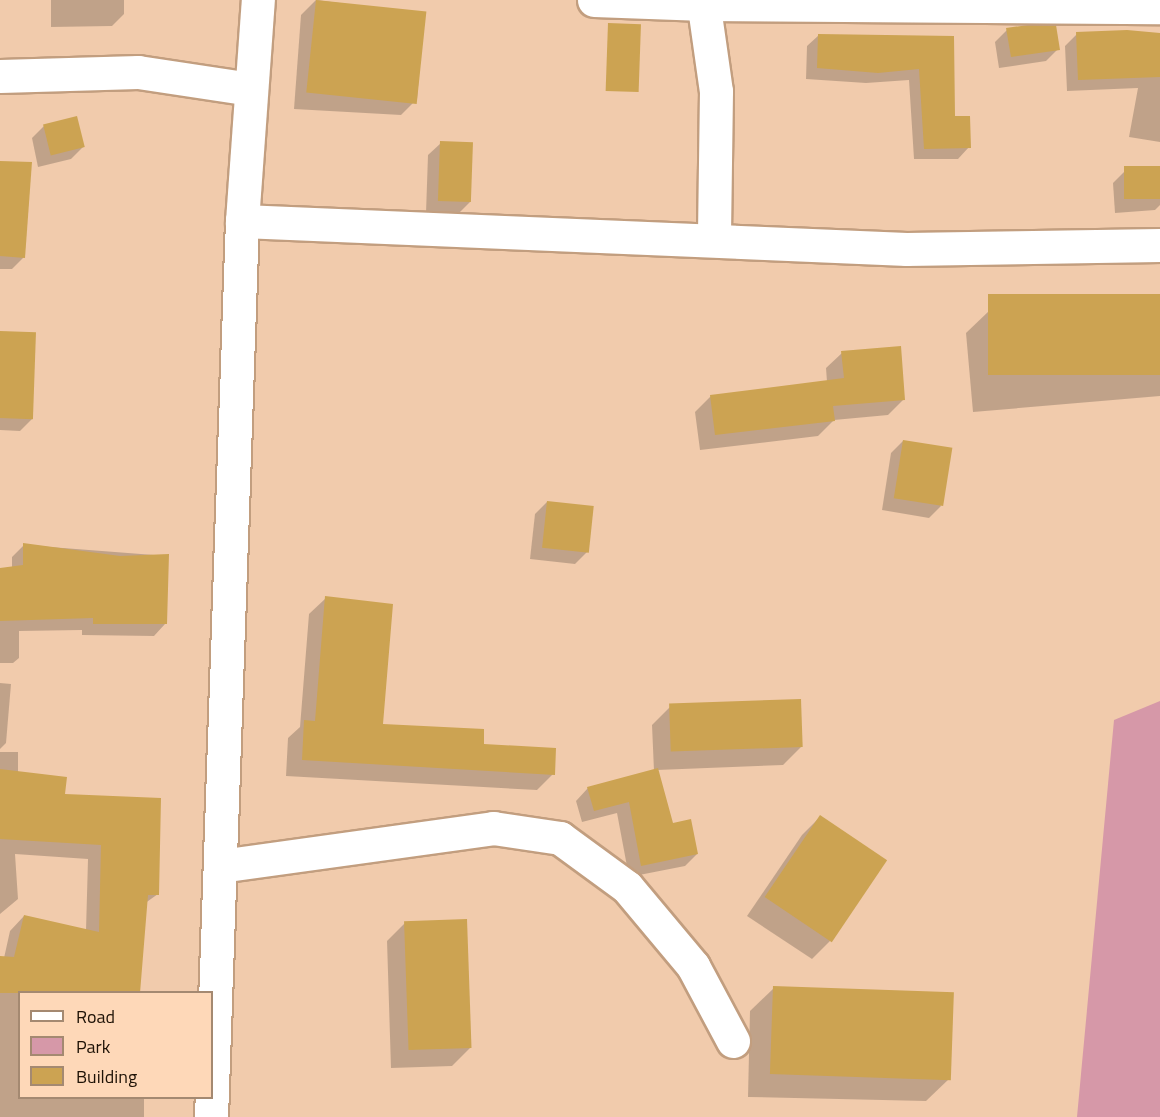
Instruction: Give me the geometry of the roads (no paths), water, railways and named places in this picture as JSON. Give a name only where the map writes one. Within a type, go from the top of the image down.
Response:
[{"type":"street","points":[[213,1061],[242,221],[258,0]]},
{"type":"street","points":[[594,0],[1160,7]]},
{"type":"street","points":[[704,2],[716,91],[714,239]]},
{"type":"street","points":[[0,76],[138,72],[251,89]]},
{"type":"street","points":[[242,221],[917,249],[1160,245]]},
{"type":"street","points":[[220,866],[493,828],[560,838],[627,886],[693,966],[733,1041]]},
{"type":"street","points":[[211,1117],[212,1099]]}]
